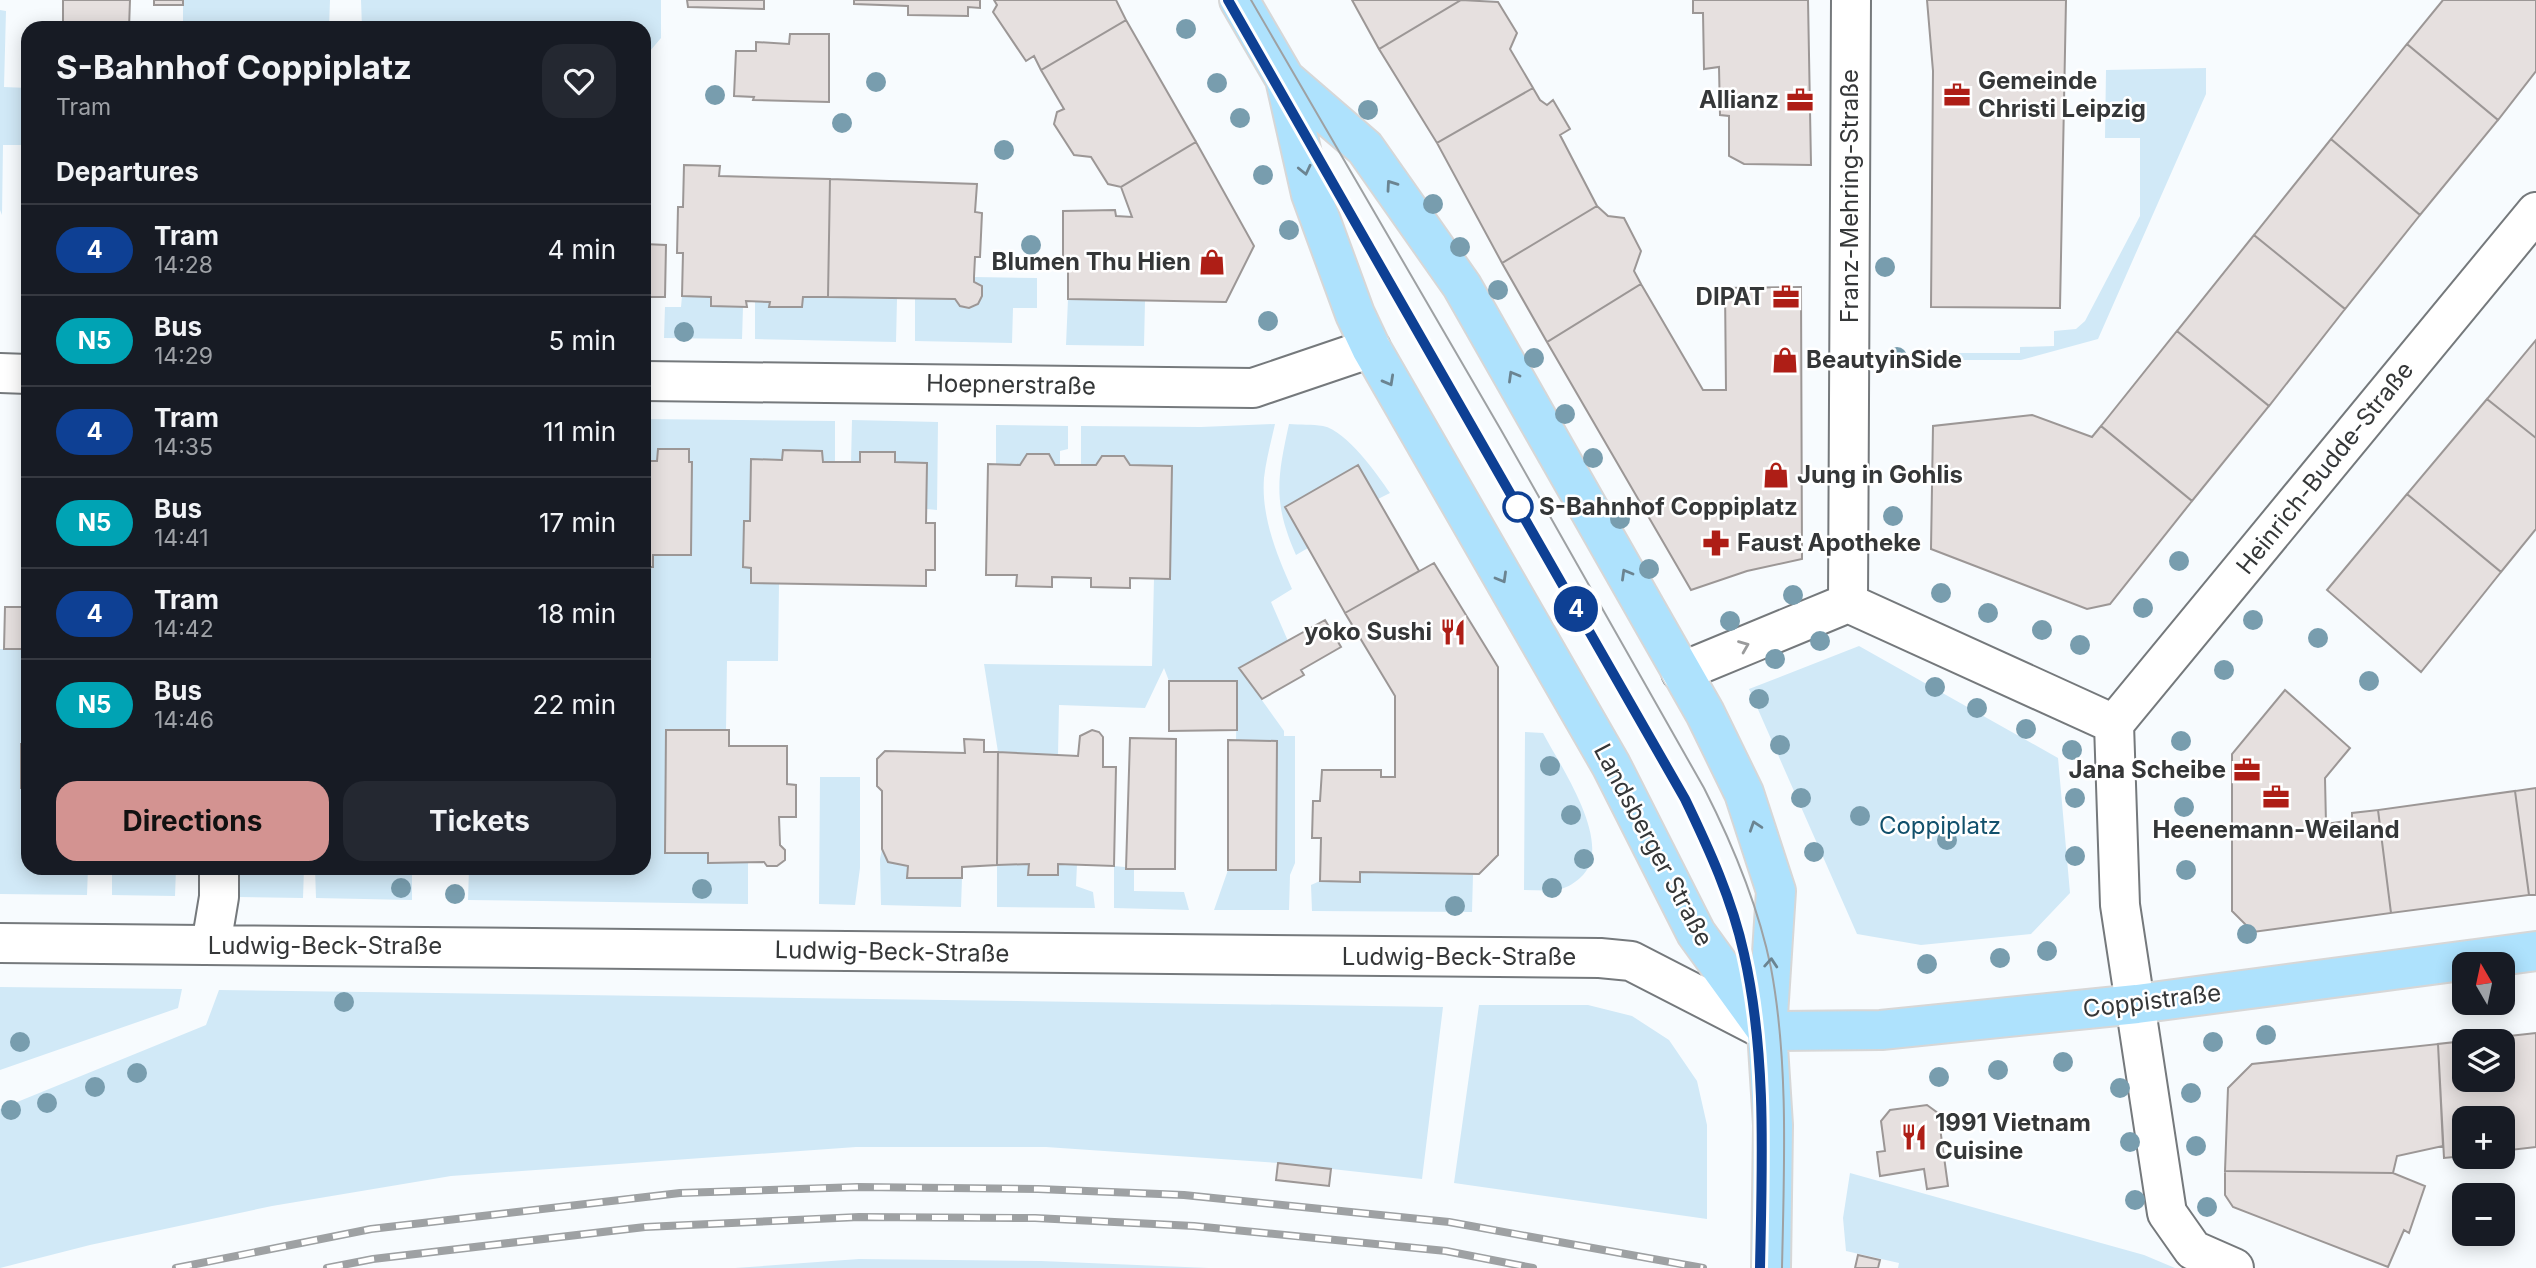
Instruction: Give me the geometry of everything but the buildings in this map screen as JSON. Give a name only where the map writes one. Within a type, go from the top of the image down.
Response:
[{"type":"main road","name":"Landsberger Straße","points":[[1240,0],[1285,79],[1311,194],[1355,314],[1371,348],[1611,765],[1696,933],[1767,1031]]},
{"type":"main road","name":"Landsberger Straße","points":[[1285,79],[1364,148],[1462,286],[1705,713],[1744,793],[1776,891],[1767,1031]]},
{"type":"main road","name":"Coppistraße","points":[[1767,1031],[1881,1030],[2137,1004],[2536,951]]},
{"type":"main road","points":[[1767,1031],[1773,1125],[1771,1268]]},
{"type":"street","name":"Franz-Mehring-Straße","points":[[1848,603],[1851,0]]},
{"type":"street","name":"Heinrich-Budde-Straße","points":[[2114,724],[2536,212]]},
{"type":"street","name":"Hoepnerstraße","points":[[651,381],[1253,388],[1371,348]]},
{"type":"street","points":[[0,373],[21,373]]},
{"type":"street","points":[[1681,672],[1848,603],[2114,724],[2120,905],[2167,1213],[2193,1250],[2234,1268]]},
{"type":"street","points":[[211,945],[219,897],[219,875]]},
{"type":"street","name":"Ludwig-Beck-Straße","points":[[0,943],[1600,958],[1631,961],[1767,1031]]},
{"type":"green space","points":[[183,0],[330,0],[329,21],[183,21]]},
{"type":"green space","points":[[361,0],[661,0],[661,38],[651,50],[651,21],[362,21]]},
{"type":"green space","points":[[0,10],[6,11],[4,87],[21,88],[21,145],[3,145],[2,215]]},
{"type":"green space","points":[[2206,68],[2206,94],[2098,339],[2021,360],[1934,360],[1936,353],[2020,353],[2020,347],[2054,346],[2054,331],[2076,329],[2085,321],[2140,216],[2140,138],[2105,138],[2106,70]]},
{"type":"green space","points":[[974,277],[1037,278],[1037,308],[1013,308],[1012,343],[915,341],[915,299],[955,299],[960,306],[969,308],[978,304],[982,296],[982,286],[974,282]]},
{"type":"green space","points":[[682,296],[711,297],[711,306],[743,307],[742,339],[664,338],[665,307],[681,307]]},
{"type":"green space","points":[[803,297],[897,299],[896,342],[755,339],[755,301],[770,302],[770,307],[802,307]]},
{"type":"green space","points":[[1068,299],[1145,301],[1144,346],[1066,345]]},
{"type":"green space","points":[[651,419],[835,421],[835,462],[823,462],[822,451],[783,450],[782,460],[752,459],[750,521],[744,521],[743,567],[751,568],[752,583],[779,584],[778,661],[727,661],[726,730],[666,731],[665,852],[707,853],[708,863],[748,862],[748,904],[468,900],[469,875],[651,875],[651,567],[653,555],[691,462],[689,449],[658,449],[657,461],[651,461]]},
{"type":"green space","points":[[852,420],[938,422],[937,510],[927,509],[927,463],[895,462],[895,452],[851,462]]},
{"type":"green space","points":[[1275,424],[1265,471],[1264,493],[1271,535],[1292,589],[1271,602],[1288,641],[1239,668],[1284,731],[1284,736],[1295,736],[1295,863],[1290,875],[1289,910],[1214,910],[1228,870],[1276,870],[1277,741],[1236,741],[1237,682],[1169,681],[1164,668],[1145,708],[1059,705],[1058,755],[998,752],[984,664],[1152,666],[1154,578],[1170,578],[1172,466],[1130,465],[1102,456],[1096,465],[1081,465],[1081,426],[1201,427]]},
{"type":"green space","points":[[1289,424],[1323,426],[1342,436],[1361,454],[1390,493],[1378,499],[1358,465],[1285,507],[1308,548],[1296,555],[1284,520],[1279,491]]},
{"type":"green space","points":[[996,425],[1068,426],[1068,449],[1060,451],[1060,465],[1055,465],[1048,454],[1027,454],[1020,465],[996,465]]},
{"type":"green space","name":"Coppiplatz","points":[[1859,646],[2058,758],[2070,893],[2031,934],[1921,945],[1857,934],[1749,689]]},
{"type":"green space","points":[[0,649],[21,649],[21,875],[88,875],[87,895],[0,894]]},
{"type":"green space","points":[[1525,732],[1543,733],[1572,785],[1589,827],[1592,847],[1590,864],[1580,878],[1559,889],[1524,890]]},
{"type":"green space","points":[[820,777],[860,777],[860,868],[855,905],[819,904]]},
{"type":"green space","points":[[882,849],[888,862],[908,866],[908,878],[962,878],[961,907],[881,905]]},
{"type":"green space","points":[[1029,864],[1029,875],[1057,875],[1058,864],[1077,864],[1076,886],[1093,892],[1095,908],[997,907],[997,865]]},
{"type":"green space","points":[[1114,866],[1134,868],[1134,891],[1184,892],[1189,910],[1114,908]]},
{"type":"green space","points":[[1360,872],[1473,875],[1472,912],[1312,911],[1311,885],[1320,881],[1360,882]]},
{"type":"green space","points":[[112,875],[176,875],[175,896],[112,895]]},
{"type":"green space","points":[[238,875],[304,875],[303,898],[238,897]]},
{"type":"green space","points":[[315,875],[412,875],[412,900],[316,898]]},
{"type":"green space","points":[[0,987],[182,989],[178,1008],[0,1070]]},
{"type":"green space","points":[[219,990],[1443,1007],[1422,1179],[1278,1163],[1046,1147],[856,1147],[451,1176],[272,1206],[90,1245],[0,1268],[0,1109],[206,1025]]},
{"type":"green space","points":[[1479,1005],[1588,1005],[1632,1016],[1669,1040],[1697,1081],[1707,1125],[1707,1219],[1454,1183]]},
{"type":"green space","points":[[1850,1173],[2144,1255],[2175,1268],[1898,1268],[1899,1263],[1846,1251],[1843,1218]]},
{"type":"green space","points":[[859,1259],[1041,1261],[1209,1268],[735,1268]]},
{"type":"tram line","points":[[1228,0],[1685,799],[1711,856],[1739,934],[1756,1031],[1761,1110],[1760,1268]]},
{"type":"tram line","name":"4","points":[[1228,0],[1685,799],[1712,854],[1744,953],[1755,1016],[1762,1125],[1760,1268]]},
{"type":"tram line","points":[[1251,0],[1501,430],[1704,788],[1735,853],[1766,945],[1777,1004],[1784,1118],[1782,1268]]},
{"type":"railway","points":[[176,1268],[371,1229],[680,1193],[858,1187],[1038,1189],[1184,1195],[1449,1222],[1703,1268]]},
{"type":"railway","points":[[327,1268],[373,1259],[645,1227],[859,1217],[1035,1218],[1194,1226],[1446,1251],[1533,1268]]},
{"type":"place","name":"Gemeinde Christi Leipzig","points":[[1957,95]]},
{"type":"place","name":"Allianz","points":[[1800,100]]},
{"type":"place","name":"Blumen Thu Hien","points":[[1212,262]]},
{"type":"place","name":"DIPAT","points":[[1786,297]]},
{"type":"place","name":"BeautyinSide","points":[[1785,360]]},
{"type":"place","name":"Jung in Gohlis","points":[[1776,475]]},
{"type":"place","name":"S-Bahnhof Coppiplatz","points":[[1518,507]]},
{"type":"place","name":"Faust Apotheke","points":[[1716,543]]},
{"type":"place","name":"yoko Sushi","points":[[1453,632]]},
{"type":"place","name":"Jana Scheibe","points":[[2247,770]]},
{"type":"place","name":"Heenemann-Weiland","points":[[2276,797]]},
{"type":"place","name":"1991 Vietnam Cuisine","points":[[1914,1137]]}]
